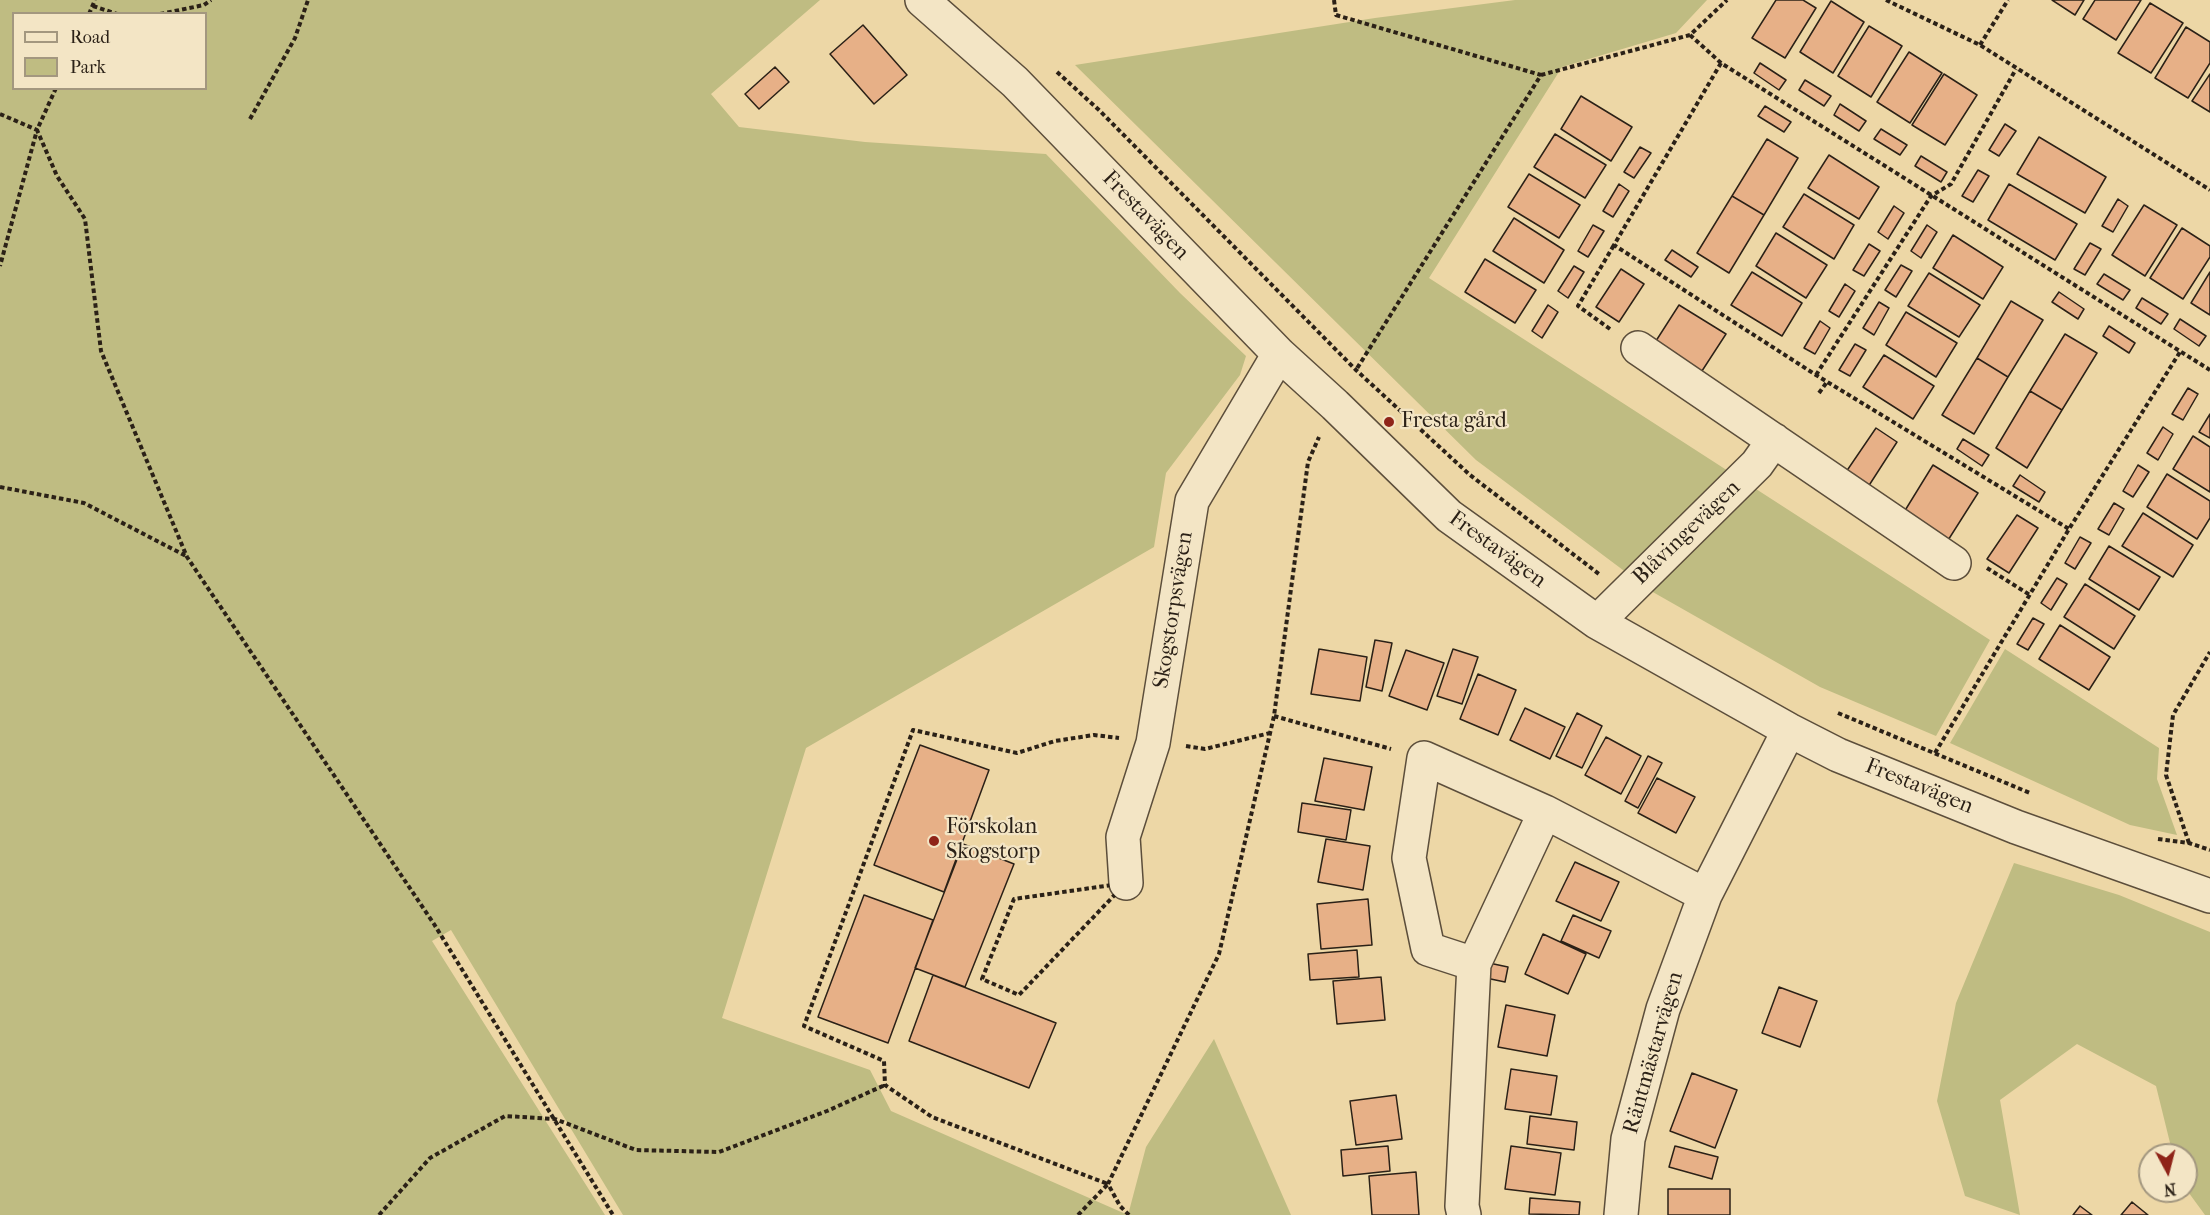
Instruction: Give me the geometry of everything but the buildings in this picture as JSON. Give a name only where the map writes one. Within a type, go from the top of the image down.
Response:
[{"type":"street","name":"Frestavägen","points":[[922,0],[1015,82],[1279,354],[1449,516],[1597,622],[1838,755],[2016,826],[2210,896]]},
{"type":"street","points":[[1638,348],[1954,563]]},
{"type":"street","name":"Skogstorpsvägen","points":[[1126,883],[1123,837],[1153,742],[1192,501],[1279,354]]},
{"type":"street","name":"Blåvingevägen","points":[[1597,622],[1757,464],[1774,440]]},
{"type":"street","name":"Räntmästarvägen","points":[[1621,1215],[1628,1139],[1663,1009],[1705,895],[1789,730]]},
{"type":"street","points":[[1474,964],[1428,949],[1409,858],[1424,758],[1545,812],[1705,895]]},
{"type":"street","points":[[1464,1215],[1462,1206],[1474,964],[1545,812]]},
{"type":"path","points":[[90,12],[95,0]]},
{"type":"path","points":[[170,12],[204,5],[211,0]]},
{"type":"path","points":[[250,119],[295,38],[308,0]]},
{"type":"path","points":[[1334,0],[1336,15],[1541,75],[1690,35],[1727,0]]},
{"type":"path","points":[[1886,0],[1980,45],[2210,190]]},
{"type":"path","points":[[1980,45],[2008,0]]},
{"type":"path","points":[[93,6],[111,12]]},
{"type":"path","points":[[1690,35],[1721,63],[2210,370]]},
{"type":"path","points":[[1638,348],[1578,306],[1721,63]]},
{"type":"path","points":[[1816,375],[1931,196],[1951,184],[2016,69]]},
{"type":"path","points":[[1055,70],[1099,110],[1356,370],[1470,475],[1625,593]]},
{"type":"path","points":[[1078,1215],[1108,1184],[1219,954],[1274,716],[1308,462],[1330,412],[1541,75]]},
{"type":"path","points":[[0,266],[37,130],[55,90]]},
{"type":"path","points":[[0,114],[37,130],[57,176],[85,219],[101,351],[187,557],[434,924],[614,1215]]},
{"type":"path","points":[[1614,244],[1816,375],[2070,530]]},
{"type":"path","points":[[1935,753],[2180,352]]},
{"type":"path","points":[[1818,393],[1827,381]]},
{"type":"path","points":[[0,487],[84,503],[187,557]]},
{"type":"path","points":[[1954,563],[1975,560],[2030,595]]},
{"type":"path","points":[[2189,843],[2166,775],[2173,716],[2210,652]]},
{"type":"path","points":[[1833,711],[2033,794]]},
{"type":"path","points":[[1274,716],[1424,758]]},
{"type":"path","points":[[885,1084],[884,1061],[804,1026],[913,730],[1017,753],[1055,741],[1094,735],[1205,749],[1270,733]]},
{"type":"path","points":[[2155,839],[2189,843],[2210,850]]},
{"type":"path","points":[[1126,883],[1019,995],[982,979],[1014,899],[1126,883]]},
{"type":"path","points":[[379,1215],[430,1158],[506,1116],[555,1119],[636,1150],[719,1152],[827,1111],[885,1084]]},
{"type":"path","points":[[885,1084],[932,1117],[1108,1184],[1120,1206],[1129,1215]]},
{"type":"green space","points":[[0,0],[820,0],[711,94],[739,127],[865,142],[1046,154],[1180,293],[1246,356],[1240,375],[1166,473],[1154,547],[806,748],[722,1018],[870,1070],[891,1111],[1128,1215],[623,1215],[451,930],[432,941],[605,1215],[0,1215]]},
{"type":"green space","points":[[1515,0],[1707,0],[1676,33],[1562,67],[1429,278],[1990,640],[1936,736],[1820,687],[1651,591],[1476,460],[1075,65],[1375,18]]},
{"type":"green space","points":[[2005,649],[2159,748],[2157,779],[2177,835],[2130,825],[1950,743]]},
{"type":"green space","points":[[2014,863],[2119,895],[2210,932],[2210,1215],[2205,1215],[2196,1203],[2198,1143],[2170,1143],[2156,1086],[2077,1044],[2000,1100],[2020,1215],[1965,1196],[1937,1101],[1956,1003]]},
{"type":"green space","points":[[1214,1039],[1291,1215],[1128,1215],[1146,1147]]},
{"type":"place","name":"Fresta gård","points":[[1389,422]]},
{"type":"place","name":"Förskolan Skogstorp","points":[[934,841]]}]
